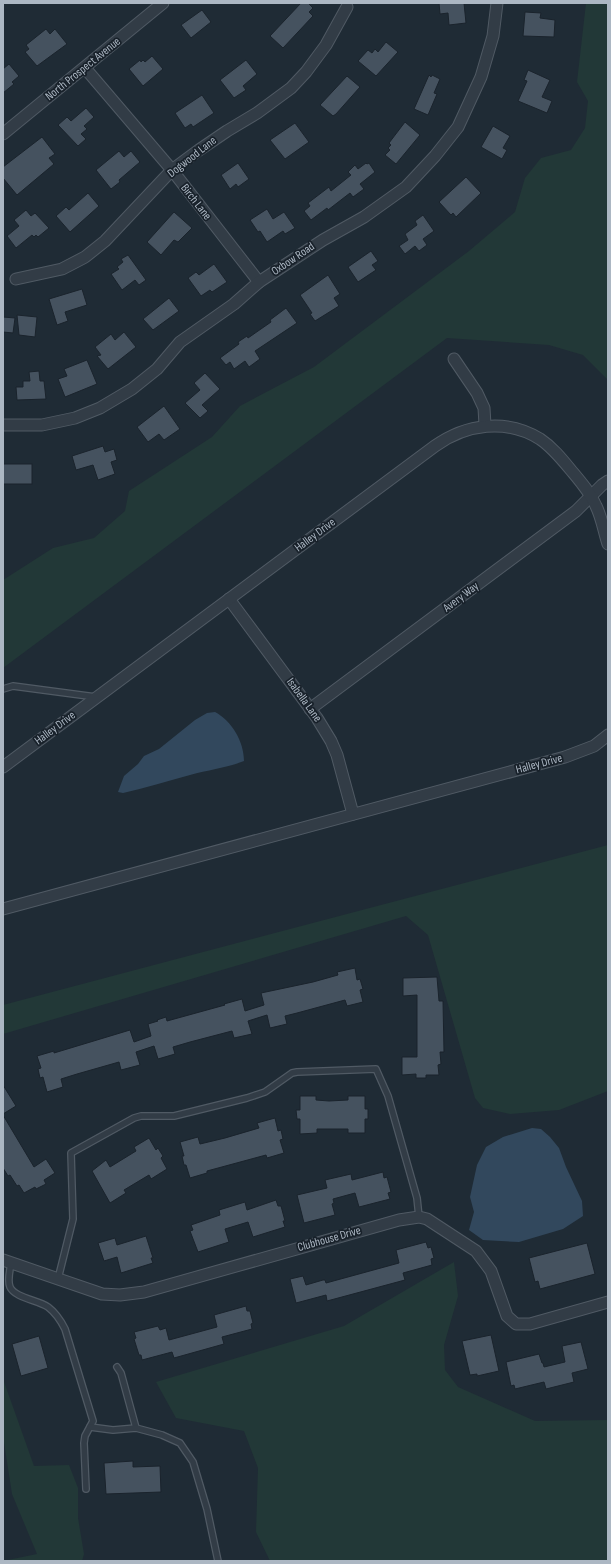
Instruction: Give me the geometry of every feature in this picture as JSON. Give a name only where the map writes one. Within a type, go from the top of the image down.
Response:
[{"type":"street","name":"North Prospect Avenue","points":[[3,134],[163,3]]},
{"type":"street","name":"Oxbow Road","points":[[3,425],[42,425],[75,418],[100,408],[132,389],[157,369],[180,342],[234,304],[259,282],[323,240],[364,217],[406,187],[435,156],[458,127],[481,76],[493,36],[497,3]]},
{"type":"street","name":"Dogwood Lane","points":[[16,278],[62,269],[85,257],[105,241],[172,170],[227,131],[257,113],[291,88],[306,72],[326,44],[347,7]]},
{"type":"street","name":"Birch Lane","points":[[85,68],[172,170],[259,282]]},
{"type":"street","points":[[454,359],[477,393],[484,408],[485,425]]},
{"type":"street","name":"Halley Drive","points":[[3,767],[444,440],[465,430],[485,425],[508,427],[520,430],[540,439],[561,458],[591,496],[599,514],[608,544]]},
{"type":"street","name":"Avery Way","points":[[310,709],[576,511],[608,481]]},
{"type":"street","name":"Isabella Lane","points":[[228,599],[324,729],[337,755],[353,814]]},
{"type":"street","name":"Halley Drive","points":[[3,909],[575,754],[594,746],[608,735]]},
{"type":"street","points":[[419,1217],[427,1219],[476,1251],[491,1271],[507,1316],[516,1324],[530,1324],[608,1302]]},
{"type":"street","name":"Clubhouse Drive","points":[[7,1261],[102,1294],[120,1295],[144,1292],[398,1220],[419,1217]]},
{"type":"lane","points":[[3,689],[13,686],[96,697]]},
{"type":"lane","points":[[58,1279],[73,1219],[71,1153],[134,1118],[141,1116],[174,1116],[246,1098],[265,1092],[292,1073],[297,1072],[376,1069],[388,1096],[417,1198],[419,1217]]},
{"type":"lane","points":[[7,1261],[11,1288],[17,1294],[48,1307],[61,1321],[65,1329],[92,1413],[93,1421],[85,1436],[84,1443],[86,1489]]},
{"type":"lane","points":[[117,1367],[121,1373],[136,1428]]},
{"type":"lane","points":[[90,1427],[113,1430],[136,1428],[162,1434],[180,1443],[193,1462],[207,1509],[218,1561]]},
{"type":"green space","points":[[586,3],[608,3],[608,380],[583,355],[549,345],[447,338],[3,668],[3,580],[53,548],[94,538],[125,511],[129,491],[212,437],[240,406],[314,367],[469,251],[515,212],[525,178],[541,158],[571,150],[585,128],[588,101],[577,82]]},
{"type":"green space","points":[[608,845],[608,1091],[559,1110],[510,1114],[483,1108],[475,1098],[428,935],[406,916],[3,1034],[3,1005]]},
{"type":"green space","points":[[454,1262],[458,1296],[444,1345],[445,1370],[458,1387],[535,1421],[608,1420],[608,1561],[270,1561],[256,1532],[258,1468],[244,1431],[176,1418],[156,1382],[344,1326]]},
{"type":"green space","points":[[3,1379],[34,1466],[69,1465],[78,1488],[78,1518],[84,1554],[82,1561],[3,1561],[37,1554],[12,1494],[3,1436]]},
{"type":"water","points":[[215,712],[232,726],[242,747],[244,761],[123,793],[118,792],[124,776],[138,764],[144,756],[159,749],[195,720],[207,713]]},
{"type":"water","points":[[532,1128],[541,1129],[559,1148],[582,1201],[583,1216],[563,1229],[519,1242],[483,1240],[469,1230],[474,1212],[470,1197],[477,1165],[486,1147],[503,1137]]},
{"type":"building","points":[[301,3],[308,3],[313,8],[309,12],[313,16],[283,48],[270,36]]},
{"type":"building","points":[[439,3],[464,3],[466,23],[449,25],[448,13],[440,14]]},
{"type":"building","points":[[202,10],[211,22],[191,38],[181,25]]},
{"type":"building","points":[[525,12],[541,13],[540,18],[555,20],[554,37],[523,36]]},
{"type":"building","points":[[46,29],[50,34],[55,29],[67,44],[37,66],[25,52],[29,49],[26,45]]},
{"type":"building","points":[[386,42],[398,52],[376,76],[358,61],[368,50],[372,53],[375,49],[378,52]]},
{"type":"building","points":[[152,56],[163,69],[143,86],[129,69],[140,60],[141,62],[143,60],[145,62]]},
{"type":"building","points":[[246,60],[257,74],[243,86],[246,90],[234,98],[220,80]]},
{"type":"building","points":[[9,64],[19,76],[12,82],[14,84],[3,93],[3,69]]},
{"type":"building","points":[[528,70],[550,80],[542,97],[552,101],[547,113],[518,101],[527,81],[524,80]]},
{"type":"building","points":[[429,75],[440,79],[434,93],[437,94],[428,115],[414,109]]},
{"type":"building","points":[[347,76],[360,87],[333,116],[320,105]]},
{"type":"building","points":[[202,95],[214,113],[193,127],[191,124],[185,128],[175,113]]},
{"type":"building","points":[[86,108],[94,117],[84,126],[87,129],[81,134],[86,139],[78,146],[58,125],[67,117],[71,121]]},
{"type":"building","points":[[405,122],[420,135],[396,164],[385,155],[390,150],[388,148],[391,145],[389,143]]},
{"type":"building","points":[[295,123],[309,142],[285,159],[270,140]]},
{"type":"building","points":[[493,126],[510,136],[503,148],[507,150],[502,159],[481,147]]},
{"type":"building","points":[[42,137],[55,154],[49,158],[54,164],[17,195],[3,178],[3,167]]},
{"type":"building","points":[[119,151],[124,157],[131,151],[140,162],[111,189],[96,170]]},
{"type":"building","points":[[238,163],[249,179],[238,187],[236,184],[230,189],[221,175]]},
{"type":"building","points":[[366,163],[369,163],[375,172],[360,184],[364,189],[353,197],[350,193],[328,210],[327,208],[311,220],[304,211],[310,206],[308,203],[329,187],[331,191],[351,175],[348,172],[355,165],[358,169]]},
{"type":"building","points":[[466,177],[481,193],[456,217],[453,213],[451,215],[439,202]]},
{"type":"building","points":[[88,193],[99,206],[70,232],[56,216],[66,207],[69,210]]},
{"type":"building","points":[[267,209],[273,219],[284,212],[295,228],[285,234],[283,231],[267,242],[250,220]]},
{"type":"building","points":[[26,210],[31,216],[35,213],[49,228],[38,237],[36,235],[34,237],[32,235],[16,248],[7,236],[19,226],[14,220]]},
{"type":"building","points":[[174,212],[192,228],[178,242],[174,240],[161,255],[147,242]]},
{"type":"building","points":[[423,215],[434,231],[423,239],[427,245],[419,251],[415,246],[405,254],[399,246],[408,240],[405,234],[417,225],[415,221]]},
{"type":"building","points":[[371,251],[378,261],[372,265],[376,270],[358,282],[348,267]]},
{"type":"building","points":[[128,255],[146,280],[139,285],[135,280],[122,290],[111,274],[119,269],[117,267],[123,262],[121,259]]},
{"type":"building","points":[[214,264],[227,282],[212,292],[210,290],[201,296],[188,278],[196,272],[199,275]]},
{"type":"building","points":[[328,275],[340,294],[334,298],[339,306],[315,321],[310,314],[312,313],[300,295]]},
{"type":"building","points":[[82,289],[87,305],[65,312],[68,321],[57,325],[49,299]]},
{"type":"building","points":[[169,298],[179,311],[153,330],[143,319]]},
{"type":"building","points":[[286,308],[297,323],[255,351],[260,359],[249,367],[245,361],[234,369],[230,362],[226,365],[220,358],[239,344],[238,342],[247,336],[248,338],[271,322],[270,320]]},
{"type":"building","points":[[17,315],[37,317],[35,337],[19,335]]},
{"type":"building","points":[[3,317],[15,318],[13,333],[3,332]]},
{"type":"building","points":[[124,332],[136,347],[108,369],[97,356],[101,355],[95,347],[111,334],[115,340]]},
{"type":"building","points":[[87,360],[97,384],[65,397],[58,379],[67,376],[64,369]]},
{"type":"building","points":[[39,371],[40,381],[44,381],[46,399],[17,400],[16,387],[23,387],[23,381],[30,381],[29,372]]},
{"type":"building","points":[[205,373],[220,389],[202,405],[208,411],[200,418],[185,403],[200,390],[194,383]]},
{"type":"building","points":[[164,406],[180,429],[164,440],[159,434],[148,442],[137,427]]},
{"type":"building","points":[[103,446],[105,452],[114,449],[117,460],[111,462],[115,474],[98,480],[93,465],[76,470],[72,456]]},
{"type":"building","points":[[3,464],[32,464],[32,484],[3,484]]},
{"type":"building","points":[[355,968],[357,980],[360,979],[363,989],[360,990],[363,1002],[347,1006],[345,1000],[285,1016],[287,1024],[270,1028],[267,1015],[248,1021],[252,1034],[234,1038],[232,1031],[190,1042],[173,1047],[175,1054],[158,1059],[154,1046],[136,1052],[140,1065],[121,1070],[119,1062],[77,1074],[61,1079],[63,1087],[47,1092],[43,1077],[40,1078],[38,1069],[41,1068],[37,1056],[54,1051],[54,1053],[130,1030],[134,1042],[151,1036],[148,1024],[158,1021],[157,1020],[166,1017],[167,1021],[242,999],[245,1011],[264,1005],[261,993],[313,982],[338,975],[337,972]]},
{"type":"building","points":[[437,977],[439,1001],[443,1001],[444,1052],[440,1052],[441,1064],[438,1065],[439,1075],[426,1075],[426,1078],[416,1078],[416,1074],[402,1075],[402,1057],[417,1057],[417,995],[403,996],[403,978]]},
{"type":"building","points":[[3,1085],[16,1106],[3,1114]]},
{"type":"building","points":[[300,1096],[316,1096],[316,1100],[329,1101],[348,1100],[348,1096],[365,1096],[365,1109],[368,1109],[368,1119],[365,1119],[365,1133],[348,1133],[348,1129],[317,1129],[317,1133],[300,1134],[300,1119],[297,1119],[296,1110],[300,1110]]},
{"type":"building","points":[[3,1115],[34,1167],[46,1159],[55,1173],[44,1180],[46,1184],[36,1189],[35,1187],[24,1193],[19,1185],[17,1186],[10,1175],[8,1176],[3,1168]]},
{"type":"building","points":[[275,1118],[278,1131],[281,1130],[283,1139],[280,1140],[284,1153],[267,1158],[266,1155],[207,1171],[207,1173],[190,1178],[186,1165],[184,1165],[182,1156],[184,1156],[180,1142],[198,1137],[200,1144],[225,1138],[259,1128],[257,1123]]},
{"type":"building","points":[[149,1138],[156,1150],[158,1148],[163,1156],[161,1158],[167,1169],[151,1179],[149,1175],[124,1190],[126,1193],[110,1203],[92,1171],[106,1160],[110,1167],[136,1151],[134,1147]]},
{"type":"building","points":[[383,1172],[384,1178],[387,1177],[391,1192],[388,1193],[390,1199],[359,1207],[355,1193],[333,1199],[334,1203],[332,1204],[335,1215],[304,1223],[297,1195],[327,1188],[325,1180],[351,1174],[352,1180]]},
{"type":"building","points":[[276,1200],[278,1206],[281,1206],[285,1227],[253,1237],[248,1222],[225,1229],[229,1242],[198,1252],[190,1231],[193,1230],[191,1225],[220,1215],[219,1210],[245,1202],[247,1210]]},
{"type":"building","points":[[146,1236],[153,1258],[151,1258],[153,1263],[121,1273],[117,1257],[104,1261],[98,1243],[115,1238],[117,1245]]},
{"type":"building","points":[[426,1242],[428,1248],[431,1247],[434,1258],[431,1259],[432,1265],[403,1273],[405,1280],[327,1301],[326,1295],[296,1303],[290,1279],[303,1276],[306,1285],[323,1280],[325,1280],[326,1283],[399,1263],[396,1250]]},
{"type":"building","points":[[587,1243],[595,1274],[540,1289],[538,1281],[535,1282],[529,1258]]},
{"type":"building","points":[[246,1306],[247,1311],[250,1311],[253,1323],[251,1324],[252,1329],[222,1337],[224,1344],[174,1358],[172,1352],[142,1360],[141,1355],[139,1355],[134,1339],[136,1338],[134,1332],[158,1326],[160,1330],[166,1328],[169,1340],[217,1327],[214,1315]]},
{"type":"building","points":[[491,1335],[499,1371],[477,1376],[477,1374],[470,1375],[462,1341]]},
{"type":"building","points":[[39,1336],[48,1368],[21,1376],[12,1344]]},
{"type":"building","points":[[581,1342],[588,1369],[572,1373],[574,1382],[546,1389],[544,1382],[515,1389],[514,1385],[511,1386],[506,1362],[539,1354],[544,1367],[565,1362],[562,1346]]},
{"type":"building","points":[[133,1461],[133,1467],[160,1466],[161,1492],[106,1494],[104,1463]]}]
